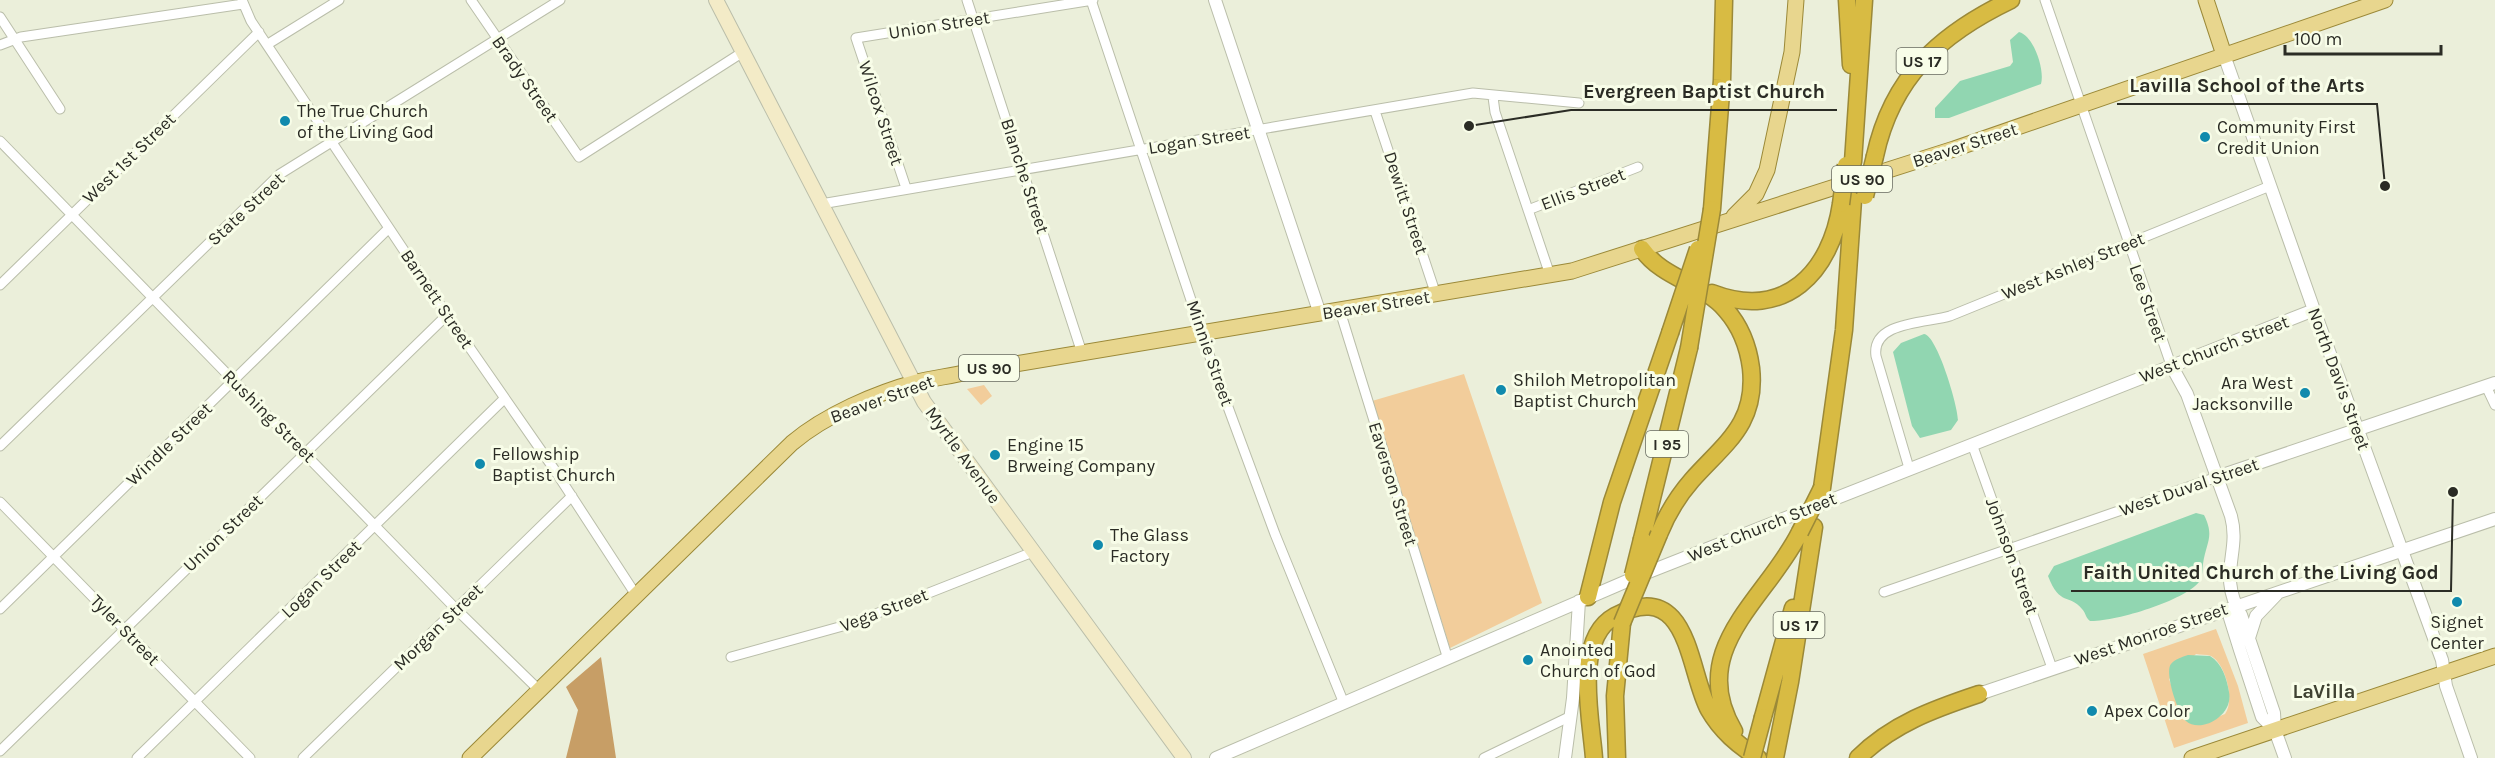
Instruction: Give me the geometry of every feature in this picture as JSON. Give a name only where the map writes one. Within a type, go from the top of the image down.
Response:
[{"type":"highway","name":"I 95","points":[[1617,756],[1615,696],[1623,623],[1689,348],[1712,209],[1724,0]]},
{"type":"highway","name":"US 17","points":[[1853,200],[1875,156],[1889,109],[1913,71],[1956,32],[2011,0]]},
{"type":"highway","points":[[1849,163],[1856,7]]},
{"type":"highway","points":[[1752,758],[1807,530],[1822,488],[1837,388],[1850,262],[1853,200],[1849,163],[1856,7]]},
{"type":"highway","points":[[1689,284],[1715,294],[1749,301],[1775,297],[1793,289],[1814,273],[1825,258],[1853,200]]},
{"type":"highway","points":[[1583,599],[1612,502],[1712,209]]},
{"type":"highway","points":[[1623,623],[1672,506],[1686,487],[1735,435],[1747,411],[1751,392],[1749,355],[1738,326],[1720,303],[1658,266],[1642,249]]},
{"type":"highway","name":"US 17","points":[[1775,758],[1783,722],[1807,530]]},
{"type":"highway","points":[[1758,758],[1740,739],[1723,710],[1718,689],[1720,660],[1731,632],[1807,530]]},
{"type":"highway","points":[[1594,758],[1588,680],[1592,643],[1597,632],[1611,619],[1642,608],[1661,612],[1677,624],[1689,645],[1710,712],[1732,739],[1758,758]]},
{"type":"highway","points":[[1858,758],[1886,734],[1910,719],[1978,694]]},
{"type":"main road","name":"Myrtle Avenue","points":[[716,0],[924,402],[1184,758]]},
{"type":"main road","points":[[1722,224],[1748,205],[1765,177],[1791,52],[1796,0]]},
{"type":"main road","name":"North Davis Street","points":[[2206,0],[2224,55]]},
{"type":"main road","name":"Beaver Street","points":[[470,758],[802,435],[834,415],[914,383],[1550,275],[1722,224],[2080,106],[2385,0]]},
{"type":"main road","points":[[2198,757],[2495,656]]},
{"type":"street","points":[[268,45],[339,0]]},
{"type":"street","name":"Brady Street","points":[[471,0],[579,157],[743,52]]},
{"type":"street","name":"State Street","points":[[0,446],[280,174],[560,0]]},
{"type":"street","name":"Blanche Street","points":[[967,0],[1082,353]]},
{"type":"street","name":"Union Street","points":[[856,38],[1092,0]]},
{"type":"street","name":"Minnie Street","points":[[1092,0],[1202,333],[1275,534],[1342,701]]},
{"type":"street","points":[[1215,0],[1320,314]]},
{"type":"street","name":"Lee Street","points":[[2045,0],[2171,366],[2187,394],[2234,527],[2228,570],[2234,606],[2241,615],[2275,717],[2275,730],[2285,758]]},
{"type":"street","points":[[0,45],[14,38],[242,2]]},
{"type":"street","name":"Barnett Street","points":[[242,2],[259,32],[389,228],[572,496],[636,596]]},
{"type":"street","points":[[0,17],[60,109]]},
{"type":"street","name":"West 1st Street","points":[[0,285],[259,32]]},
{"type":"street","name":"Wilcox Street","points":[[856,38],[906,188]]},
{"type":"street","name":"North Davis Street","points":[[2224,55],[2357,430],[2442,660],[2445,686],[2470,758]]},
{"type":"street","name":"Logan Street","points":[[821,204],[1473,93],[1493,97],[1579,104]]},
{"type":"street","points":[[1493,97],[1495,112],[1550,275]]},
{"type":"street","name":"Dewitt Street","points":[[1375,111],[1436,294]]},
{"type":"street","name":"Rushing Street","points":[[0,141],[456,609],[539,690]]},
{"type":"street","name":"Ellis Street","points":[[1528,210],[1638,167]]},
{"type":"street","name":"West Ashley Street","points":[[1909,468],[1876,356],[1877,341],[1887,332],[1921,320],[1950,315],[2270,186]]},
{"type":"street","name":"Windle Street","points":[[0,609],[389,228]]},
{"type":"street","name":"West Church Street","points":[[1216,758],[1342,701],[1583,599],[1909,468],[2314,310]]},
{"type":"street","name":"Eaverson Street","points":[[1340,311],[1447,656]]},
{"type":"street","name":"Union Street","points":[[0,751],[447,315]]},
{"type":"street","points":[[2490,385],[2495,405]]},
{"type":"street","name":"West Duval Street","points":[[1884,592],[2490,385]]},
{"type":"street","name":"Logan Street","points":[[137,758],[504,399]]},
{"type":"street","name":"Johnson Street","points":[[1972,444],[2052,668]]},
{"type":"street","name":"Morgan Street","points":[[303,758],[572,496]]},
{"type":"street","name":"Tyler Street","points":[[0,502],[250,758]]},
{"type":"street","name":"West Monroe Street","points":[[1978,694],[2495,519]]},
{"type":"street","name":"Vega Street","points":[[731,657],[850,624],[1033,552]]},
{"type":"street","points":[[2249,639],[2252,623],[2259,610],[2286,588]]},
{"type":"street","points":[[1565,758],[1583,599]]},
{"type":"street","name":"Lee Street","points":[[2234,606],[2230,615],[2262,717],[2275,730]]},
{"type":"street","points":[[1484,758],[1571,716]]},
{"type":"shaded area","points":[[2019,32],[2029,40],[2037,54],[2040,62],[2041,84],[1949,118],[1935,118],[1935,108],[1960,81],[2010,66],[2013,62],[2010,40]]},
{"type":"shaded area","points":[[1924,334],[1935,346],[1940,358],[1951,387],[1958,420],[1951,430],[1920,438],[1912,426],[1893,352],[1901,343]]},
{"type":"shaded area","points":[[1464,374],[1542,603],[1450,648],[1372,401]]},
{"type":"shaded area","points":[[984,385],[992,396],[981,405],[967,389]]},
{"type":"shaded area","points":[[2196,513],[2204,515],[2209,529],[2202,576],[2191,589],[2179,596],[2131,614],[2090,621],[2077,604],[2061,596],[2052,586],[2048,576],[2054,566]]},
{"type":"shaded area","points":[[2216,629],[2238,686],[2248,723],[2174,748],[2143,654]],"holes":[[[2196,654],[2209,655],[2216,660],[2225,674],[2229,692],[2228,708],[2225,714],[2200,724],[2184,720],[2169,679]]]},
{"type":"shaded area","points":[[2188,655],[2210,656],[2221,667],[2227,682],[2229,701],[2226,708],[2221,715],[2207,724],[2192,724],[2186,721],[2173,693],[2169,668],[2177,659]]},
{"type":"shaded area","points":[[601,657],[616,758],[566,758],[578,710],[566,687]]},
{"type":"place","name":"The True Church of the Living God","points":[[285,121]]},
{"type":"place","name":"Evergreen Baptist Church","points":[[1469,126]]},
{"type":"place","name":"Community First Credit Union","points":[[2205,137]]},
{"type":"place","name":"Lavilla School of the Arts","points":[[2385,186]]},
{"type":"place","name":"Shiloh Metropolitan Baptist Church","points":[[1501,390]]},
{"type":"place","name":"Ara West Jacksonville","points":[[2305,393]]},
{"type":"place","name":"Engine 15 Brweing Company","points":[[995,455]]},
{"type":"place","name":"Fellowship Baptist Church","points":[[480,464]]},
{"type":"place","name":"Faith United Church of the Living God","points":[[2453,492]]},
{"type":"place","name":"The Glass Factory","points":[[1098,545]]},
{"type":"place","name":"Signet Center","points":[[2457,602]]},
{"type":"place","name":"Anointed Church of God","points":[[1528,660]]},
{"type":"place","name":"Apex Color","points":[[2092,711]]},
{"type":"district","name":"LaVilla","points":[[2324,691]]}]
